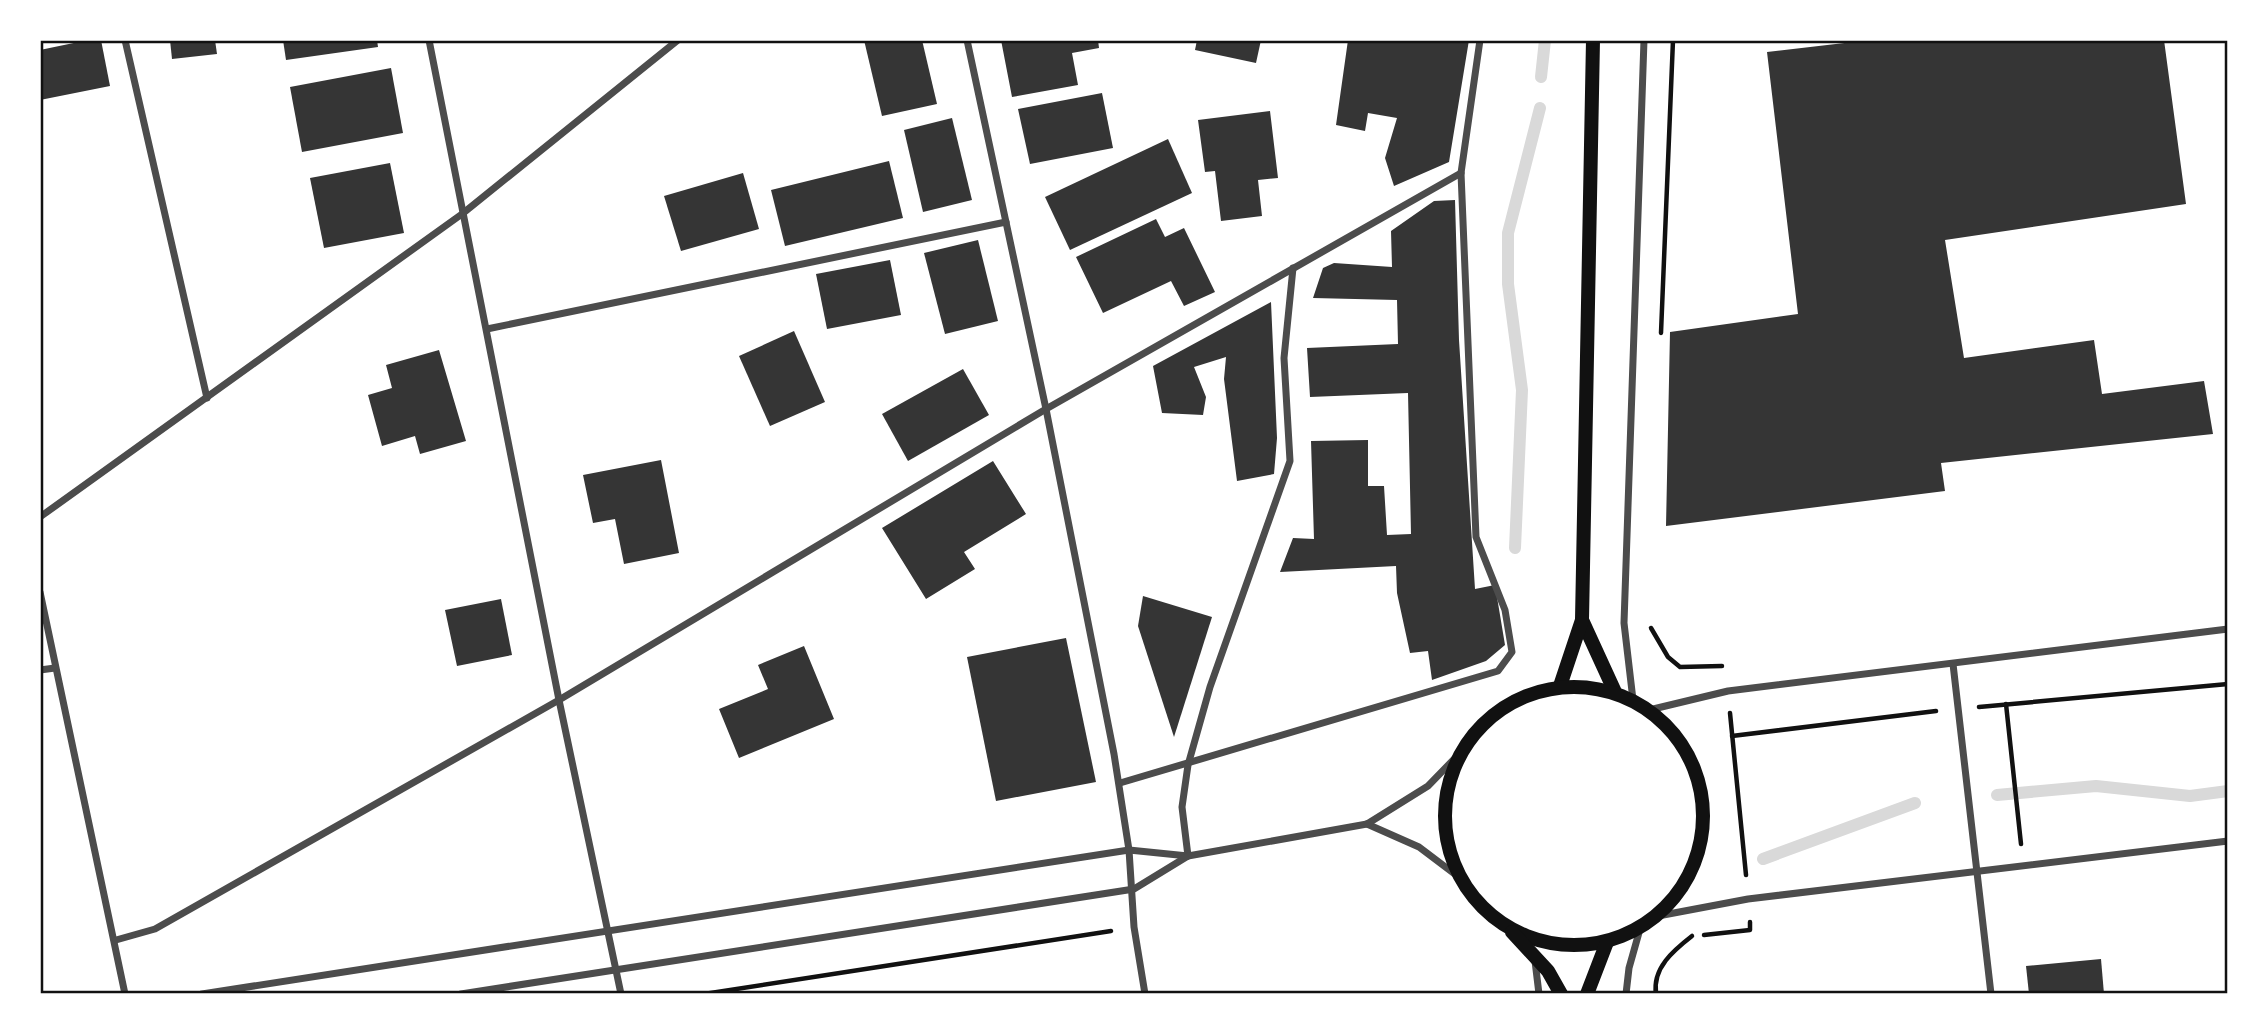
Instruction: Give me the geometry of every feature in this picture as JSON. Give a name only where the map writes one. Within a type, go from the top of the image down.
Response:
[{"type":"main road","points":[[1560,686],[1582,620],[1593,40]]},
{"type":"main road","points":[[1582,620],[1615,692]]},
{"type":"main road","points":[[1506,926],[1538,941],[1573,946],[1607,942],[1640,929],[1658,916],[1684,886],[1699,850],[1704,811],[1697,772],[1678,737],[1649,710],[1633,700],[1615,692],[1588,686],[1560,686],[1529,693],[1501,708],[1477,728],[1459,754],[1447,784],[1444,816],[1448,848],[1460,878],[1480,905],[1506,926],[1548,971],[1560,994]]},
{"type":"main road","points":[[1587,994],[1607,942]]},
{"type":"street","points":[[125,40],[206,398]]},
{"type":"street","points":[[429,40],[559,700],[621,994]]},
{"type":"street","points":[[40,517],[462,214],[678,40]]},
{"type":"street","points":[[967,40],[1120,783],[1134,889],[1134,927],[1144,994]]},
{"type":"street","points":[[1120,783],[1498,671],[1512,652],[1505,610],[1476,537],[1461,173],[1480,40]]},
{"type":"street","points":[[1633,700],[1624,623],[1644,40]]},
{"type":"street","points":[[116,940],[155,929],[559,700],[1045,409],[1461,173]]},
{"type":"street","points":[[487,329],[1006,222]]},
{"type":"street","points":[[1188,856],[1182,807],[1188,765],[1210,687],[1290,461],[1284,358],[1293,268]]},
{"type":"street","points":[[40,592],[116,940],[125,994]]},
{"type":"street","points":[[1649,710],[1728,691],[2228,629]]},
{"type":"street","points":[[1953,664],[1991,994]]},
{"type":"street","points":[[40,670],[55,668]]},
{"type":"street","points":[[202,994],[1129,850],[1188,856],[1367,824],[1428,786],[1459,754]]},
{"type":"street","points":[[1367,824],[1419,847],[1460,878]]},
{"type":"street","points":[[1658,916],[1748,899],[2228,841]]},
{"type":"street","points":[[461,994],[616,972],[1134,889],[1188,856]]},
{"type":"street","points":[[1626,994],[1629,968],[1640,929]]},
{"type":"street","points":[[1534,957],[1539,994]]},
{"type":"path","points":[[1661,347],[1673,40]]},
{"type":"path","points":[[1650,626],[1668,656],[1680,667],[1722,665],[1728,691],[1750,930],[1692,936],[1668,955],[1654,984],[1656,994]]},
{"type":"path","points":[[2006,704],[2018,816]]},
{"type":"path","points":[[704,994],[1134,927]]},
{"type":"building","points":[[88,40],[101,40],[110,86],[40,100],[40,50]]},
{"type":"building","points":[[170,40],[215,40],[217,54],[172,59]]},
{"type":"building","points":[[283,40],[377,40],[378,47],[286,60]]},
{"type":"building","points":[[864,40],[922,40],[937,104],[882,116]]},
{"type":"building","points":[[1001,40],[1098,40],[1099,48],[1072,53],[1078,85],[1012,97]]},
{"type":"building","points":[[1197,40],[1261,40],[1256,63],[1195,50]]},
{"type":"building","points":[[1348,40],[1469,40],[1449,162],[1394,186],[1385,158],[1397,118],[1368,113],[1365,131],[1336,125]]},
{"type":"building","points":[[1870,40],[2164,40],[2186,204],[1945,240],[1964,358],[2094,340],[2102,394],[2204,381],[2213,434],[1941,463],[1945,491],[1666,526],[1670,332],[1798,314],[1767,52]]},
{"type":"building","points":[[391,68],[403,133],[302,152],[290,87]]},
{"type":"building","points":[[1102,93],[1113,148],[1030,164],[1018,109]]},
{"type":"building","points":[[1270,111],[1278,178],[1258,180],[1262,216],[1221,221],[1215,171],[1205,172],[1198,120]]},
{"type":"building","points":[[952,118],[972,200],[923,212],[904,130]]},
{"type":"building","points":[[1168,139],[1192,193],[1070,250],[1045,197]]},
{"type":"building","points":[[889,161],[903,218],[785,246],[771,190]]},
{"type":"building","points":[[390,163],[404,233],[324,248],[310,178]]},
{"type":"building","points":[[743,173],[759,229],[681,251],[664,196]]},
{"type":"building","points":[[1455,200],[1459,340],[1475,589],[1495,585],[1505,645],[1486,661],[1432,680],[1428,651],[1410,653],[1397,593],[1396,566],[1280,572],[1293,538],[1314,539],[1311,441],[1368,440],[1368,486],[1384,486],[1387,535],[1411,534],[1408,393],[1310,397],[1307,348],[1398,344],[1397,300],[1313,298],[1323,268],[1334,263],[1392,267],[1391,231],[1434,201]]},
{"type":"building","points":[[1156,219],[1165,237],[1184,228],[1215,292],[1184,306],[1171,281],[1103,313],[1076,257]]},
{"type":"building","points":[[978,240],[998,321],[945,334],[924,253]]},
{"type":"building","points":[[890,260],[901,315],[827,329],[816,274]]},
{"type":"building","points":[[1271,302],[1277,438],[1274,474],[1237,481],[1224,379],[1226,357],[1194,367],[1206,397],[1203,415],[1162,413],[1153,366]]},
{"type":"building","points":[[794,331],[825,402],[770,426],[739,356]]},
{"type":"building","points":[[439,350],[466,441],[420,454],[415,436],[382,446],[368,395],[392,388],[386,365]]},
{"type":"building","points":[[963,369],[989,415],[908,461],[882,414]]},
{"type":"building","points":[[661,460],[679,553],[624,564],[615,519],[593,523],[583,475]]},
{"type":"building","points":[[993,461],[1026,514],[964,552],[975,569],[926,599],[882,528]]},
{"type":"building","points":[[1143,596],[1212,617],[1174,737],[1138,626]]},
{"type":"building","points":[[501,599],[512,655],[457,666],[445,610]]},
{"type":"building","points":[[1066,638],[1096,782],[996,801],[967,657]]},
{"type":"building","points":[[804,646],[834,719],[739,758],[719,709],[768,689],[758,665]]},
{"type":"building","points":[[2101,959],[2104,994],[2029,994],[2026,966]]},
{"type":"waterway","points":[[1541,77],[1545,40]]},
{"type":"waterway","points":[[1515,548],[1522,390],[1508,284],[1508,233],[1540,108]]},
{"type":"waterway","points":[[1997,795],[2096,786],[2190,796],[2228,791]]},
{"type":"waterway","points":[[1763,859],[1915,803]]}]
